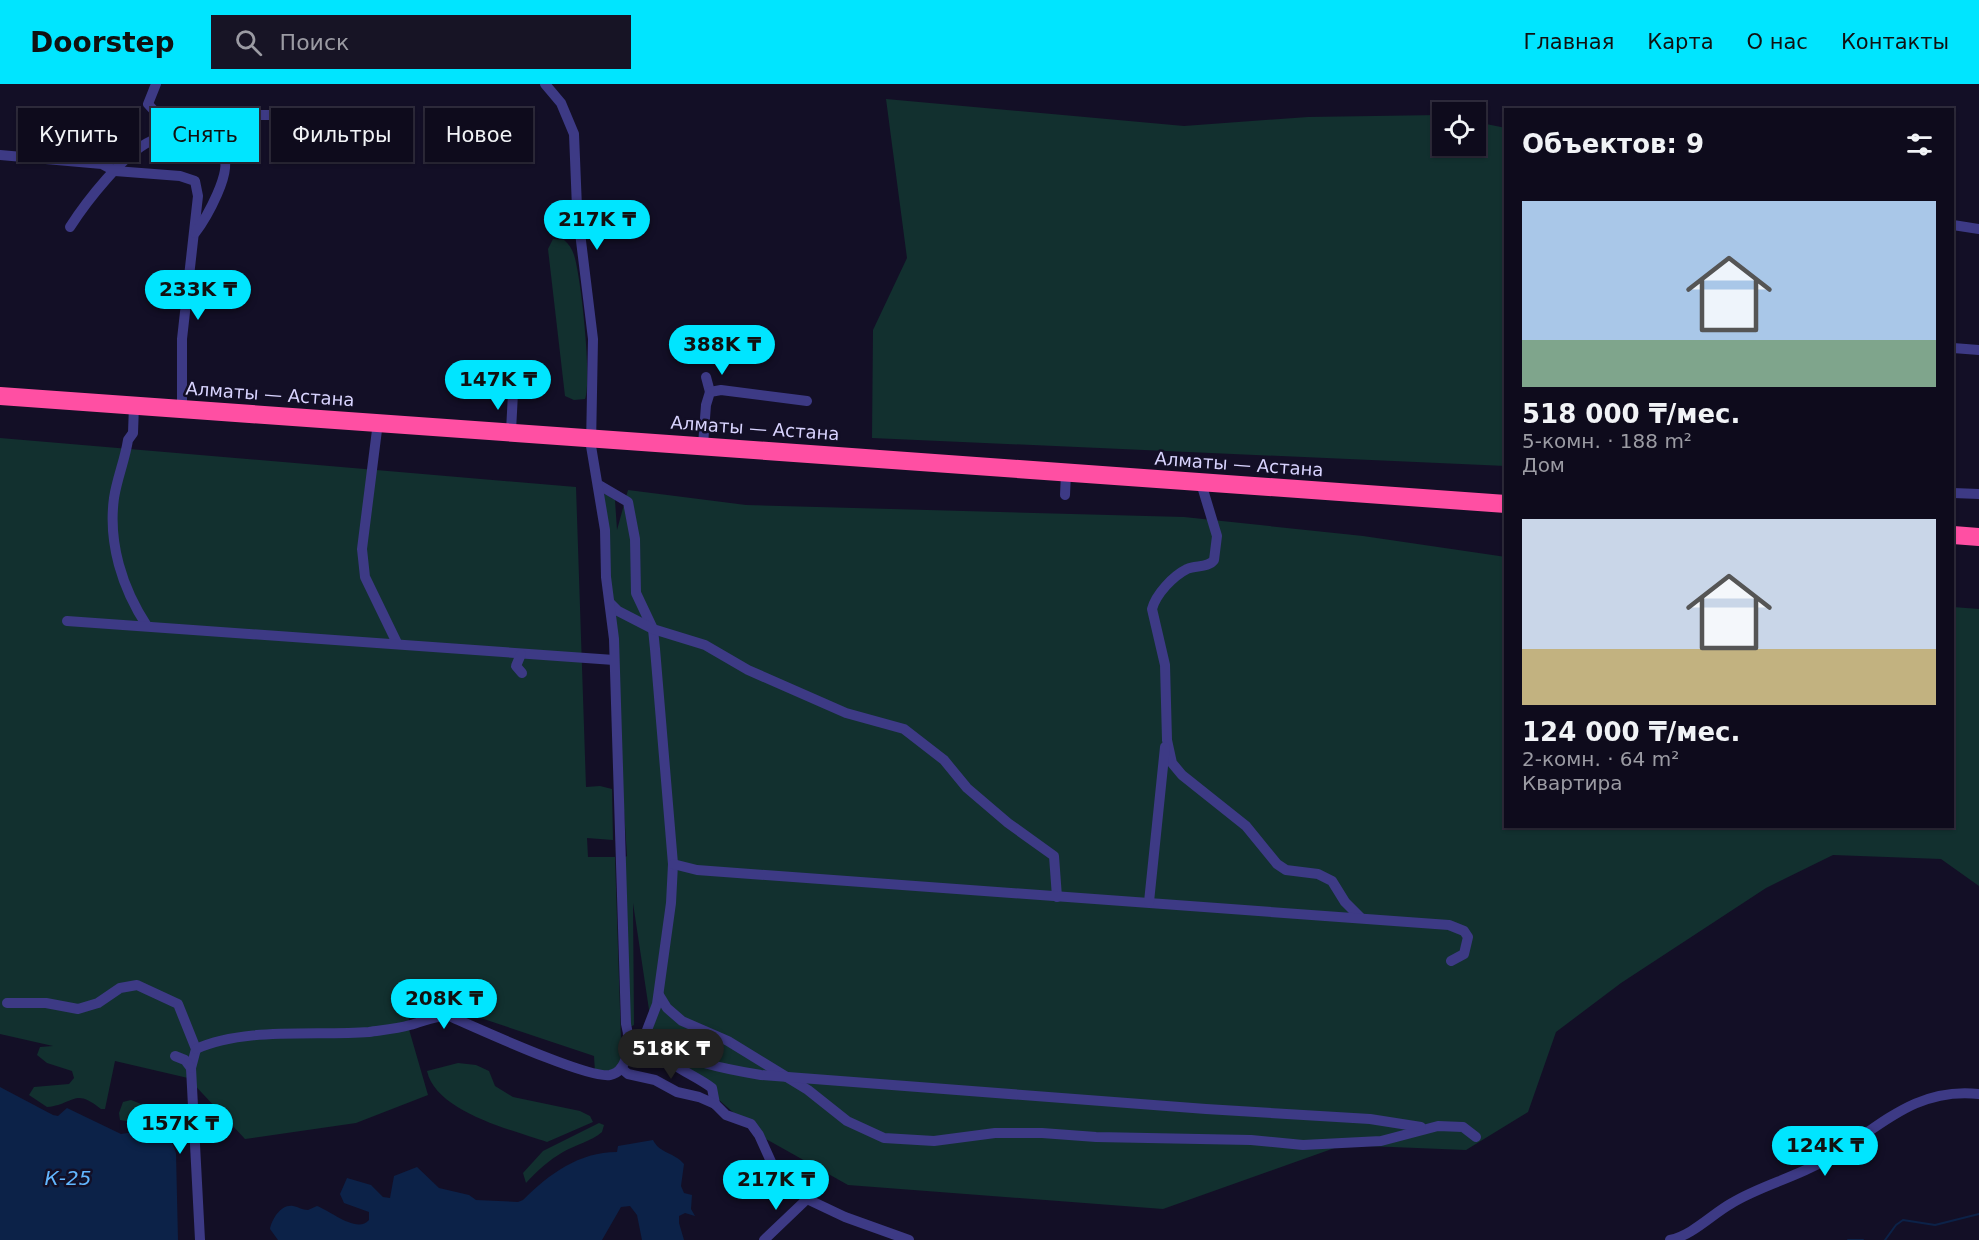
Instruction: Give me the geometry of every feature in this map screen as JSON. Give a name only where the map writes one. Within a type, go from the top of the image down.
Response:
[{"type":"highway","name":"Алматы — Астана","points":[[0,396],[1504,504]]},
{"type":"highway","points":[[1954,535],[1979,537]]},
{"type":"street","points":[[151,110],[147,99],[156,84]]},
{"type":"street","points":[[196,1049],[210,1042],[234,1038],[368,1032],[408,1026],[439,1016],[449,1016],[576,1070],[609,1075],[621,1068],[630,1034],[626,1024],[622,930],[615,660],[606,576],[605,530],[591,437],[593,339],[577,208],[576,145],[568,115],[545,84]]},
{"type":"street","points":[[70,227],[124,159],[151,142]]},
{"type":"street","points":[[0,155],[102,164],[115,171],[193,178],[198,191],[182,339],[182,409]]},
{"type":"street","points":[[195,233],[208,215],[226,168],[224,162]]},
{"type":"street","points":[[1954,225],[1979,229]]},
{"type":"street","points":[[1954,348],[1979,350]]},
{"type":"street","points":[[703,445],[706,405],[710,392],[706,377]]},
{"type":"street","points":[[710,392],[721,390],[807,401]]},
{"type":"street","points":[[511,431],[513,393]]},
{"type":"street","points":[[134,405],[133,433],[128,440],[114,499],[112,543],[128,589],[147,626]]},
{"type":"street","points":[[378,422],[375,466],[362,549],[365,577],[397,643]]},
{"type":"street","points":[[1065,495],[1066,473]]},
{"type":"street","points":[[1149,902],[1167,740],[1166,681],[1152,609],[1164,589],[1178,576],[1186,570],[1211,564],[1216,556],[1216,529],[1201,483]]},
{"type":"street","points":[[598,485],[628,502],[635,539],[636,593],[653,629],[673,864],[672,903],[659,995],[647,1030],[661,1056],[712,1088],[715,1104]]},
{"type":"street","points":[[1954,493],[1979,494]]},
{"type":"street","points":[[610,603],[618,610],[653,629],[705,645],[748,670],[846,713],[904,729],[944,760],[967,788],[1008,823],[1054,856],[1057,897]]},
{"type":"street","points":[[67,621],[615,660]]},
{"type":"street","points":[[521,654],[516,666],[522,673]]},
{"type":"street","points":[[1167,740],[1172,763],[1182,775],[1246,826],[1277,864],[1286,870],[1318,874],[1332,881],[1345,902],[1361,918]]},
{"type":"street","points":[[673,864],[697,870],[1449,926],[1460,929],[1468,937],[1464,954],[1451,961]]},
{"type":"street","points":[[7,1003],[46,1003],[78,1009],[98,1003],[120,988],[137,985],[149,988],[178,1004],[196,1049],[191,1068],[200,1240]]},
{"type":"street","points":[[659,995],[667,1008],[682,1021],[728,1041],[789,1077],[858,1127],[884,1138],[943,1140],[995,1133],[1042,1133],[1103,1138],[1245,1139],[1303,1145],[1381,1141],[1425,1128]]},
{"type":"street","points":[[630,1034],[642,1029],[647,1030]]},
{"type":"street","points":[[653,1041],[664,1049],[712,1066],[761,1075],[1206,1109],[1370,1119],[1425,1128],[1463,1127],[1476,1137]]},
{"type":"street","points":[[175,1056],[185,1060],[191,1068]]},
{"type":"street","points":[[621,1068],[628,1074],[655,1080],[677,1092],[699,1097],[715,1104],[726,1115],[751,1124],[759,1135],[777,1175],[797,1187],[807,1199],[845,1217],[909,1240]]},
{"type":"street","points":[[1670,1240],[1693,1230],[1736,1200],[1818,1164],[1899,1111],[1954,1092],[1979,1094]]},
{"type":"street","points":[[764,1240],[807,1199]]},
{"type":"green space","points":[[886,99],[1184,126],[1308,117],[1432,115],[1432,156],[1486,156],[1486,124],[1504,128],[1504,466],[872,438],[873,330],[907,258]]},
{"type":"green space","points":[[553,239],[564,240],[567,243],[577,266],[586,351],[585,399],[574,400],[565,396],[548,249]]},
{"type":"green space","points":[[0,438],[576,487],[586,787],[600,786],[612,789],[613,840],[587,838],[588,857],[615,857],[621,1040],[620,1061],[614,1071],[595,1072],[594,1056],[412,995],[408,1026],[428,1095],[356,1123],[245,1139],[188,1078],[115,1061],[105,1109],[79,1098],[47,1107],[29,1095],[34,1087],[69,1084],[74,1078],[72,1071],[47,1063],[37,1055],[40,1047],[53,1046],[0,1034]]},
{"type":"green space","points":[[598,490],[615,500],[617,530],[628,490],[746,505],[1184,517],[1363,536],[1504,557],[1504,828],[1954,828],[1954,607],[1979,609],[1979,886],[1941,859],[1833,855],[1766,888],[1621,983],[1556,1032],[1528,1112],[1466,1150],[1343,1145],[1163,1209],[848,1185],[759,1135],[654,1043],[633,903],[634,1025],[628,1028],[624,858],[627,856],[614,660]]},
{"type":"green space","points":[[458,1063],[476,1065],[489,1071],[495,1086],[513,1097],[580,1111],[590,1116],[593,1122],[547,1142],[477,1117],[445,1098],[433,1085],[427,1071]]},
{"type":"green space","points":[[131,1100],[164,1113],[161,1127],[120,1120],[119,1113],[123,1102]]},
{"type":"green space","points":[[599,1123],[604,1125],[602,1132],[558,1155],[526,1183],[523,1173],[543,1151]]},
{"type":"water","name":"К-25","points":[[0,1087],[53,1115],[58,1116],[67,1108],[121,1134],[153,1129],[170,1138],[176,1153],[178,1240],[0,1240]]},
{"type":"water","points":[[653,1140],[659,1148],[684,1164],[681,1186],[684,1193],[692,1195],[691,1209],[695,1216],[685,1213],[679,1216],[684,1240],[642,1240],[637,1215],[630,1206],[621,1207],[602,1240],[278,1240],[270,1229],[278,1213],[289,1206],[308,1210],[317,1206],[351,1223],[364,1224],[369,1220],[369,1212],[344,1203],[340,1194],[347,1178],[371,1185],[383,1197],[390,1198],[394,1176],[417,1167],[439,1188],[469,1195],[476,1200],[518,1202],[554,1173],[577,1160],[617,1152],[618,1146]]},
{"type":"waterway","points":[[1885,1240],[1896,1225],[1903,1220],[1935,1225],[1979,1214]]},
{"type":"waterway","points":[[1848,1240],[1863,1240]]}]
